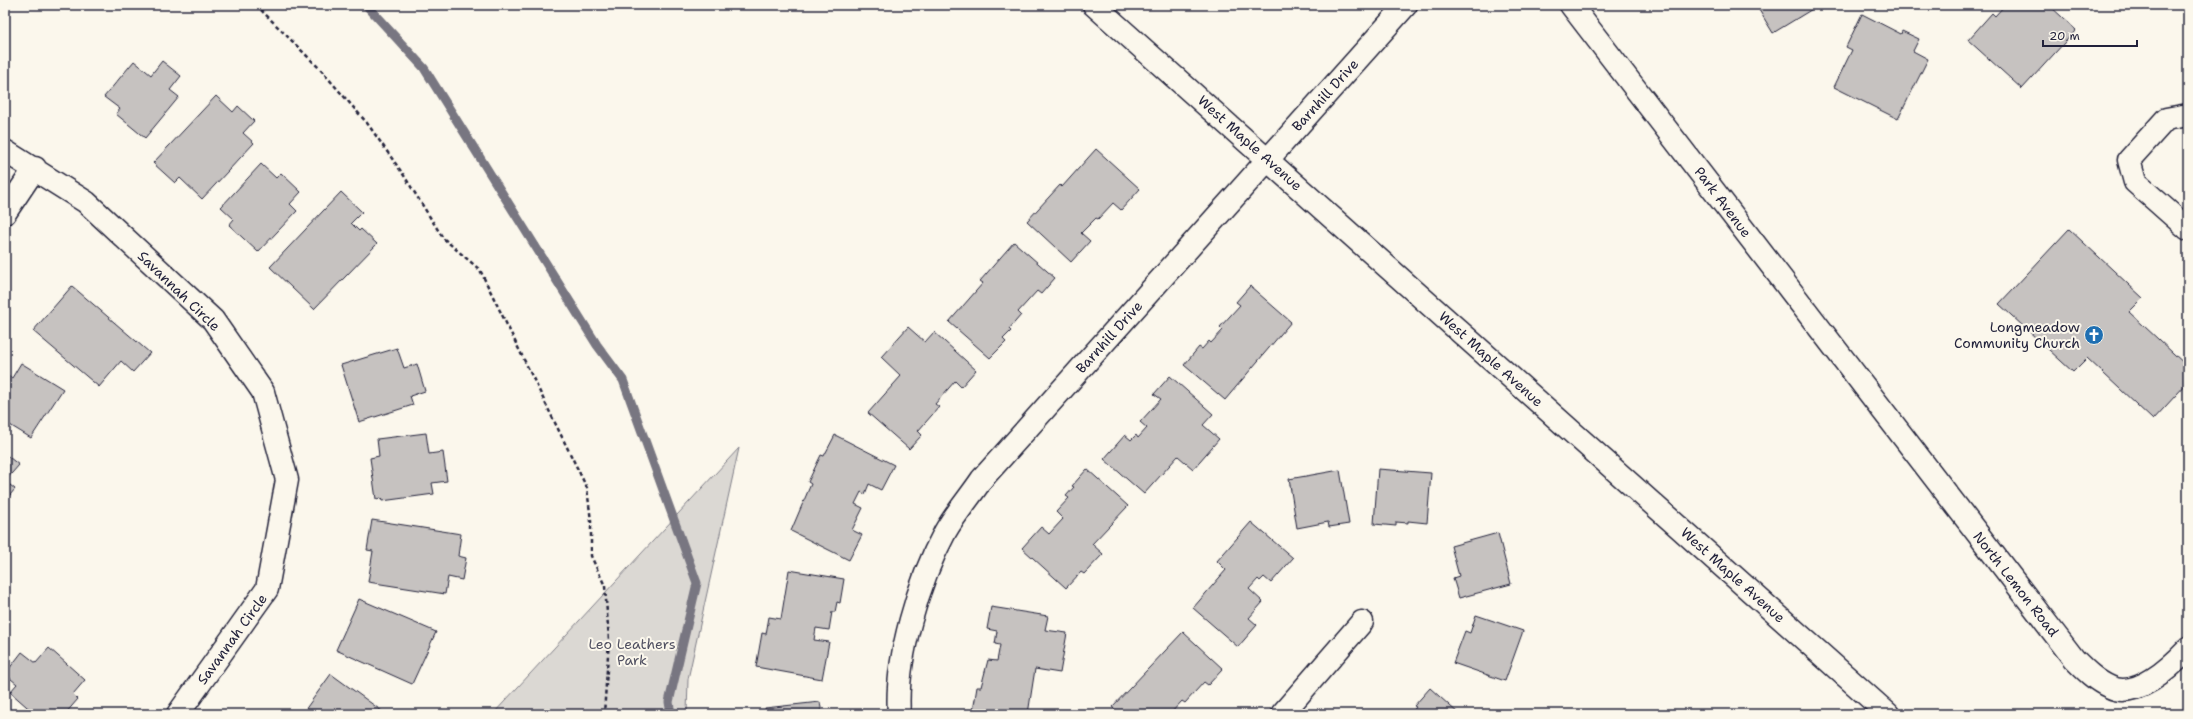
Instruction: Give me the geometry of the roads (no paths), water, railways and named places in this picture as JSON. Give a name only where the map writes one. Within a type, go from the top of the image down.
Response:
[{"type":"street","name":"West Maple Avenue","points":[[1094,5],[1888,714]]},
{"type":"street","name":"Barnhill Drive","points":[[899,714],[901,675],[910,622],[935,551],[946,530],[982,479],[1406,5]]},
{"type":"street","name":"Park Avenue","points":[[1571,5],[1874,400]]},
{"type":"street","points":[[2188,115],[2166,119],[2129,160],[2135,182],[2188,229]]},
{"type":"street","name":"Savannah Circle","points":[[5,151],[35,168],[86,202],[213,320],[263,392],[287,480],[267,590],[178,714]]},
{"type":"street","points":[[5,213],[35,168]]},
{"type":"street","name":"North Lemon Road","points":[[1874,400],[2074,659],[2094,678],[2111,688],[2128,690],[2147,684],[2188,649]]},
{"type":"street","points":[[1282,714],[1362,622]]},
{"type":"waterway","points":[[366,5],[424,68],[597,345],[623,380],[697,583],[669,702],[671,714]]},
{"type":"place","name":"Longmeadow Community Church","points":[[2094,335]]},
{"type":"park label","name":"Leo Leathers Park","points":[[632,652]]}]
